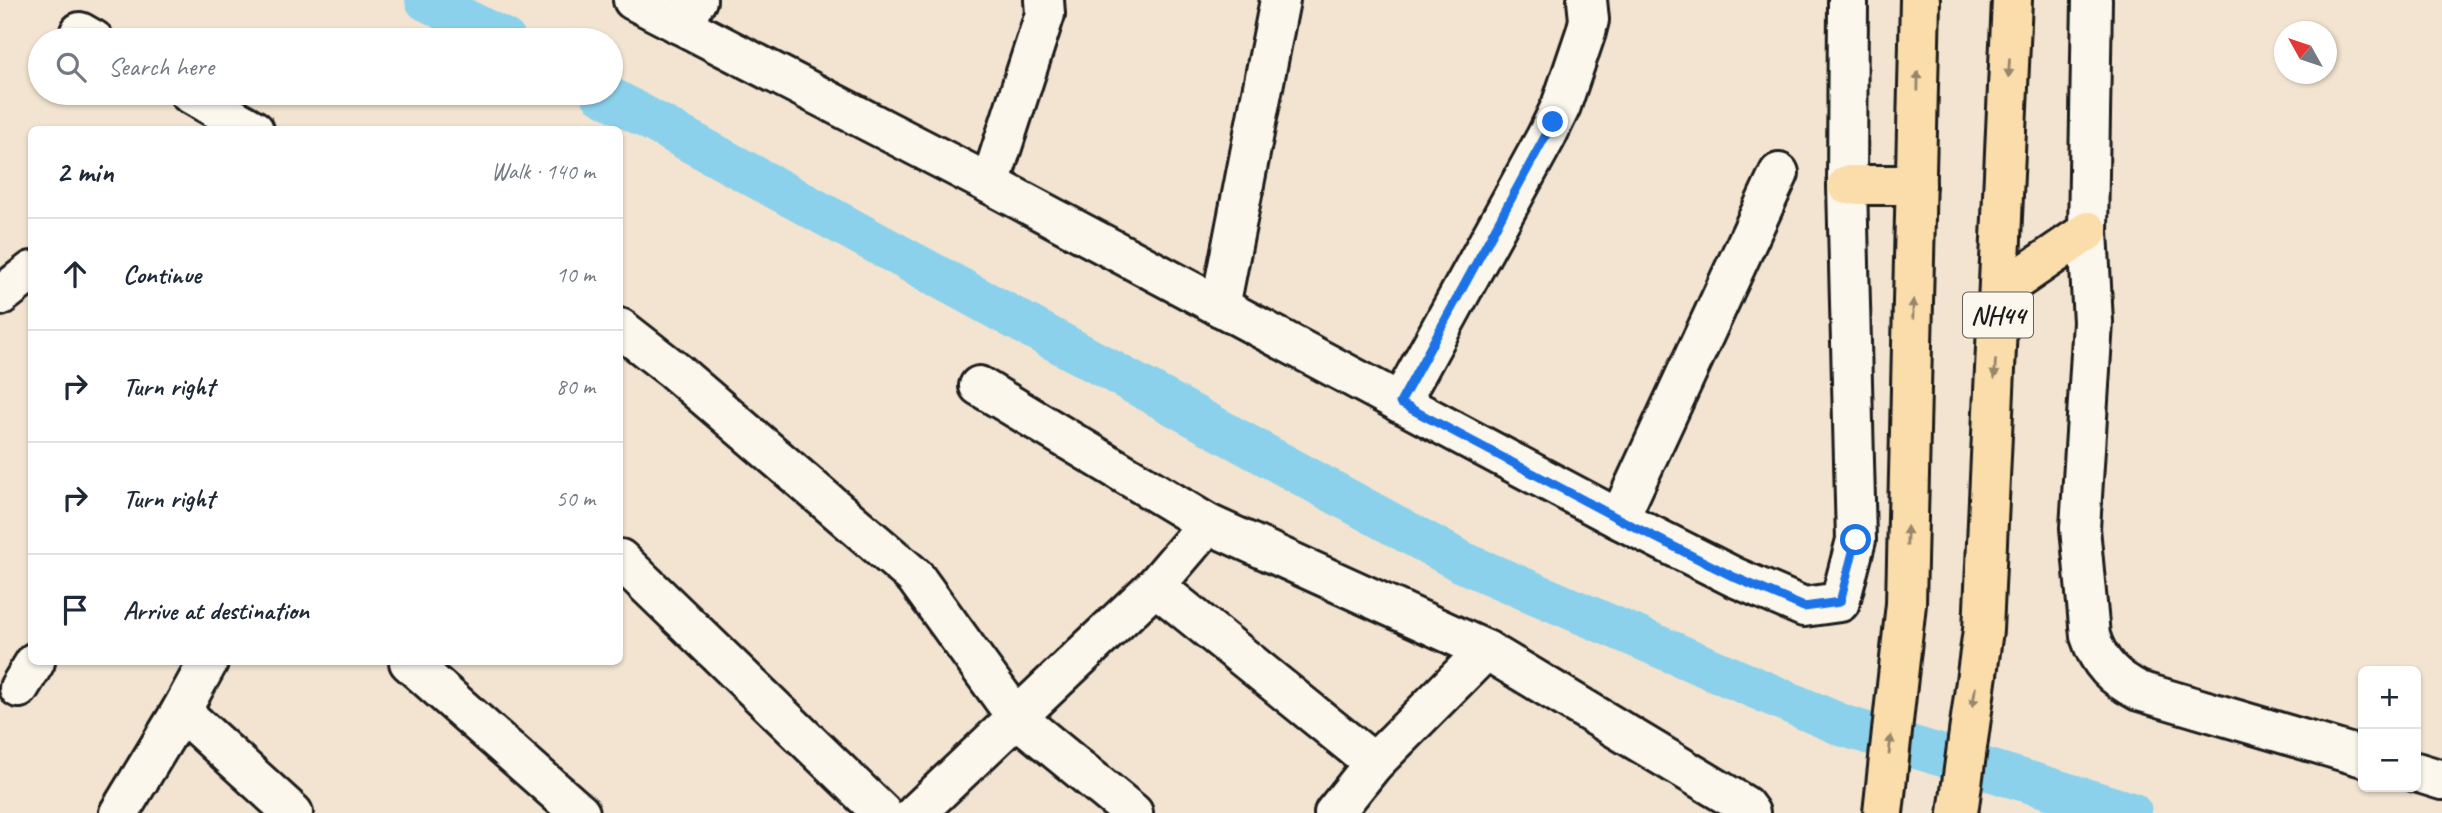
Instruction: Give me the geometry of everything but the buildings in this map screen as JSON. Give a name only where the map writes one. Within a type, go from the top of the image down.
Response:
[{"type":"highway","points":[[1883,813],[1906,604],[1920,0]]},
{"type":"highway","name":"NH44","points":[[1958,813],[1983,630],[2012,0]]},
{"type":"highway","points":[[1847,185],[1916,185]]},
{"type":"highway","points":[[1999,292],[2088,231]]},
{"type":"street","points":[[633,0],[688,12],[990,184],[1400,403],[1619,519],[1734,577],[1804,607],[1840,602],[1856,540],[1847,185],[1848,0]]},
{"type":"street","points":[[990,184],[1045,14],[1044,0]]},
{"type":"street","points":[[1220,307],[1280,0]]},
{"type":"street","points":[[1400,403],[1561,106],[1589,20],[1587,0]]},
{"type":"street","points":[[2092,0],[2088,231],[2093,322],[2080,528],[2090,636],[2095,653],[2105,668],[2139,691],[2358,756]]},
{"type":"street","points":[[205,105],[231,125]]},
{"type":"street","points":[[1619,519],[1779,173]]},
{"type":"street","points":[[0,296],[28,274]]},
{"type":"street","points":[[623,330],[675,371],[915,577],[1017,718],[1133,813]]},
{"type":"street","points":[[979,386],[1208,524],[1486,650],[1744,805],[1751,813]]},
{"type":"street","points":[[916,813],[1155,586],[1208,524]]},
{"type":"street","points":[[623,562],[883,813]]},
{"type":"street","points":[[1155,586],[1374,764]]},
{"type":"street","points":[[1334,813],[1374,764],[1486,650]]},
{"type":"street","points":[[119,813],[206,665]]},
{"type":"street","points":[[412,665],[580,813]]},
{"type":"street","points":[[181,711],[293,813]]},
{"type":"street","points":[[2421,774],[2442,780]]},
{"type":"waterway","points":[[426,0],[481,28]]},
{"type":"waterway","points":[[623,105],[1462,562],[1844,726],[2131,813]]},
{"type":"route","points":[[1553,122],[1400,403],[1619,519],[1734,577],[1804,607],[1840,602],[1856,540]]}]
